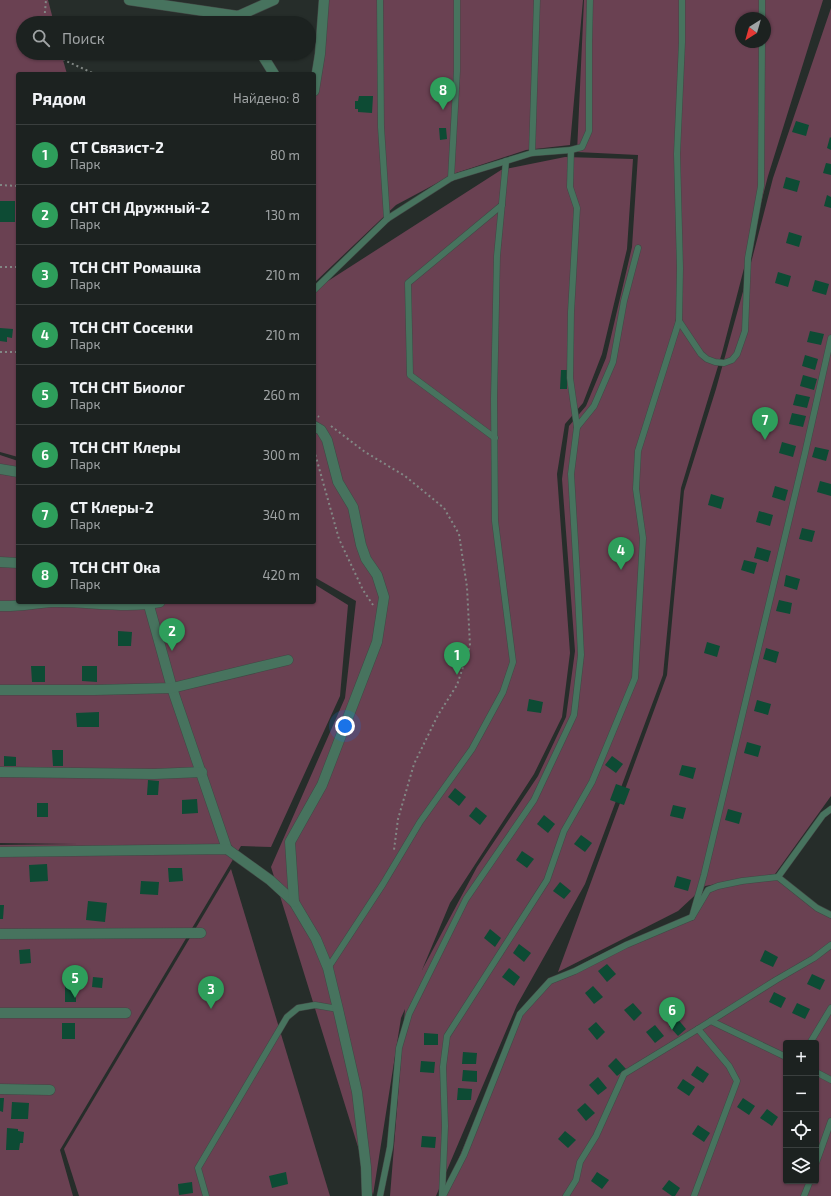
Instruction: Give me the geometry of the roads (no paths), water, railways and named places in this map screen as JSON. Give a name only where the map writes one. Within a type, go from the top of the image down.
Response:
[{"type":"street","points":[[130,0],[238,16],[274,0]]},
{"type":"street","points":[[316,79],[320,54],[324,0]]},
{"type":"street","points":[[265,60],[273,72]]},
{"type":"street","points":[[294,902],[290,842],[322,785],[377,642],[384,598],[377,575],[366,559],[361,545],[353,507],[338,482],[327,440],[317,422]]},
{"type":"street","points":[[0,469],[16,472]]},
{"type":"street","points":[[0,562],[16,563]]},
{"type":"street","points":[[0,606],[16,607],[38,604]]},
{"type":"street","points":[[148,604],[172,688],[202,772],[227,849],[270,880],[294,902],[316,939],[328,968],[357,1092],[366,1167],[367,1196]]},
{"type":"street","points":[[0,690],[172,688],[288,660]]},
{"type":"street","points":[[0,772],[154,774],[202,772]]},
{"type":"street","points":[[0,852],[227,849]]},
{"type":"street","points":[[0,934],[201,933]]},
{"type":"street","points":[[0,1012],[126,1013]]},
{"type":"street","points":[[0,1089],[50,1090]]},
{"type":"lane","points":[[380,0],[382,127],[387,219]]},
{"type":"lane","points":[[451,178],[457,71],[457,0]]},
{"type":"lane","points":[[532,154],[537,0]]},
{"type":"lane","points":[[316,288],[387,219],[451,178],[532,154],[571,150],[582,147],[589,131],[590,0]]},
{"type":"lane","points":[[442,1196],[445,1126],[443,1067],[447,1036],[547,880],[564,831],[592,782],[635,678],[643,538],[636,489],[638,451],[679,321],[680,268],[677,154],[682,42],[682,0]]},
{"type":"lane","points":[[762,0],[762,12]]},
{"type":"lane","points":[[679,321],[701,354],[707,359],[715,362],[724,362],[732,360],[737,354],[745,331],[748,258],[761,186],[762,48]]},
{"type":"lane","points":[[380,1196],[390,1147],[398,1048],[409,1014],[466,899],[534,800],[574,715],[581,656],[571,474],[577,427],[570,378],[571,312],[577,208],[570,187],[571,150]]},
{"type":"lane","points":[[328,968],[420,822],[472,749],[503,692],[514,662],[495,522],[494,399],[497,256],[506,162]]},
{"type":"lane","points":[[495,438],[410,375],[408,283],[502,205]]},
{"type":"lane","points":[[577,427],[594,406],[613,362],[624,301],[638,248]]},
{"type":"lane","points":[[692,917],[706,868],[831,338]]},
{"type":"lane","points":[[778,877],[823,816],[831,809]]},
{"type":"lane","points":[[442,1196],[464,1155],[520,1014],[550,981],[575,971],[626,945],[692,917],[708,890],[718,886],[742,881],[778,877],[817,908],[831,916]]},
{"type":"lane","points":[[566,1196],[576,1180],[580,1162],[596,1136],[624,1074],[814,958],[831,944]]},
{"type":"lane","points":[[206,1196],[198,1168],[287,1017],[298,1008],[315,1005],[338,1009]]},
{"type":"lane","points":[[812,1040],[831,1008]]},
{"type":"lane","points":[[711,1021],[783,1055]]},
{"type":"lane","points":[[694,1196],[737,1081],[729,1066],[698,1030]]},
{"type":"lane","points":[[819,1074],[831,1080]]},
{"type":"lane","points":[[819,1155],[831,1121]]},
{"type":"lane","points":[[804,1196],[809,1184]]},
{"type":"place","name":"ТСН СНТ Ока","points":[[443,110]]},
{"type":"place","name":"СТ Клеры-2","points":[[765,440]]},
{"type":"place","name":"ТСН СНТ Сосенки","points":[[621,570]]},
{"type":"place","name":"СНТ СН Дружный-2","points":[[172,651]]},
{"type":"place","name":"СТ Связист-2","points":[[457,675]]},
{"type":"place","name":"ТСН СНТ Биолог","points":[[75,998]]},
{"type":"place","name":"ТСН СНТ Ромашка","points":[[211,1009]]},
{"type":"place","name":"ТСН СНТ Клеры","points":[[672,1030]]}]
